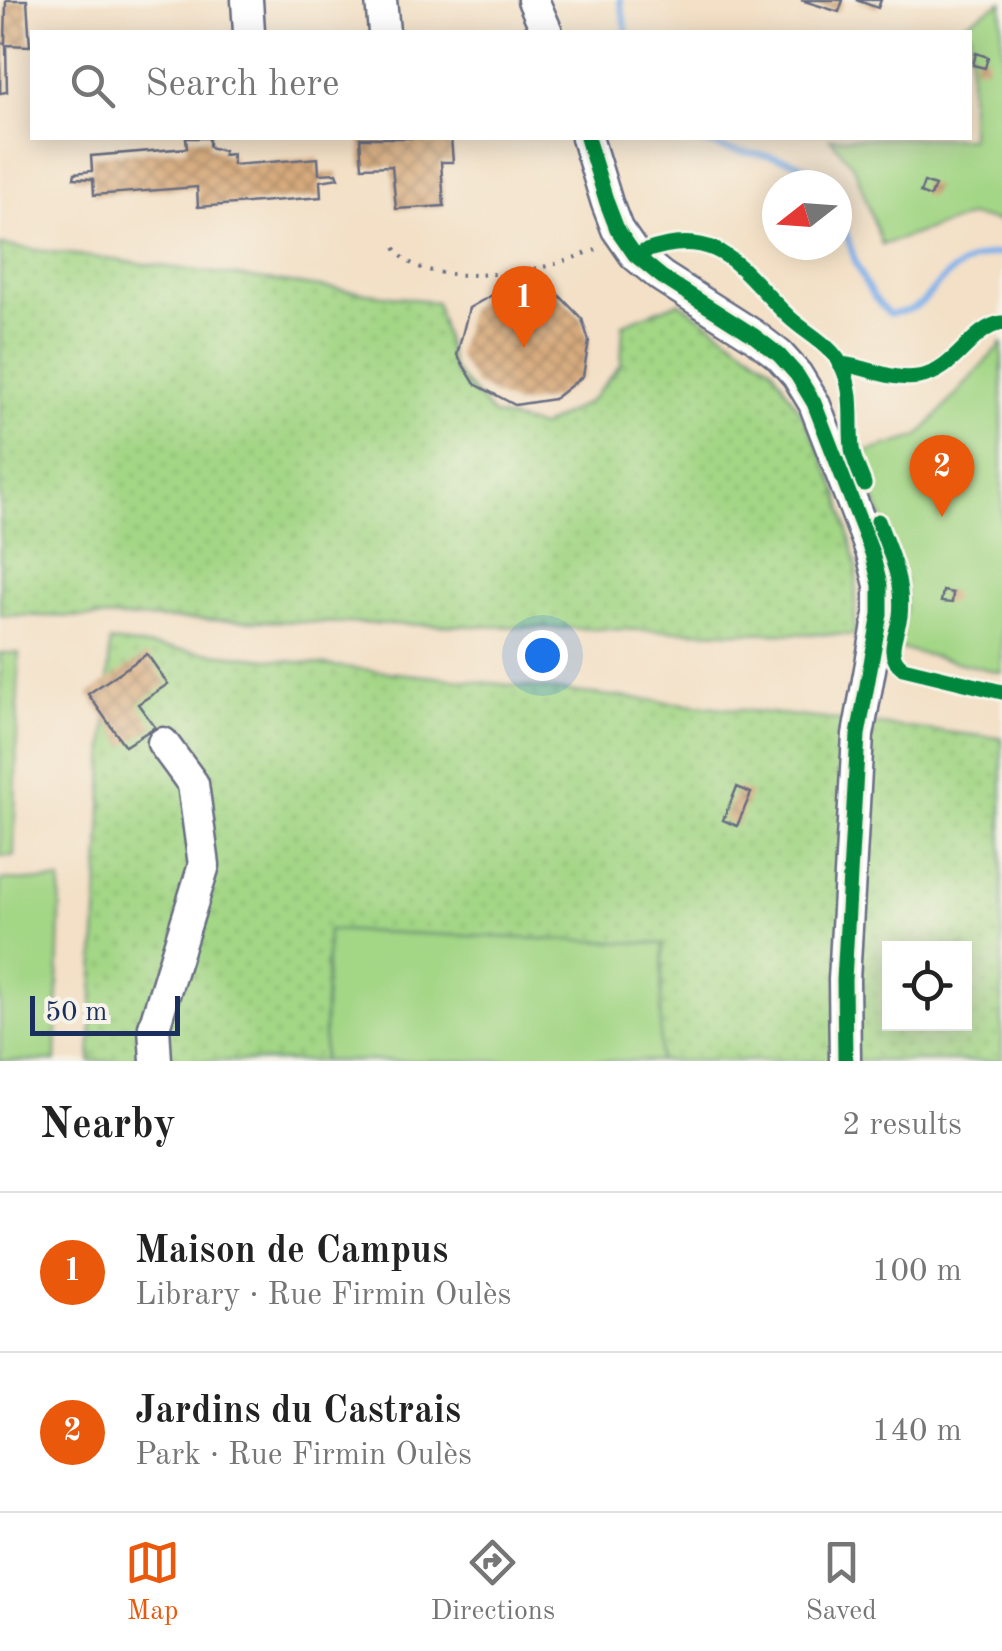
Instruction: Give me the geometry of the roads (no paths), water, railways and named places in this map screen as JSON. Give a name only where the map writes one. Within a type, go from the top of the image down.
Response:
[{"type":"street","points":[[247,0],[249,30]]},
{"type":"street","points":[[382,0],[384,30]]},
{"type":"street","points":[[534,0],[545,30]]},
{"type":"street","points":[[588,140],[607,203],[635,255],[662,277],[753,335],[797,375],[814,403],[872,553],[880,585],[880,614],[858,735],[844,980],[844,1061]]},
{"type":"street","points":[[156,1061],[154,1027],[204,864],[194,784],[163,742]]},
{"type":"waterway","points":[[620,0],[627,30]]},
{"type":"waterway","points":[[695,140],[795,162],[811,170]]},
{"type":"waterway","points":[[852,251],[869,289],[889,314],[917,306],[943,279],[966,263],[1002,254]]},
{"type":"place","name":"Maison de Campus","points":[[524,348]]},
{"type":"place","name":"Jardins du Castrais","points":[[942,517]]}]
